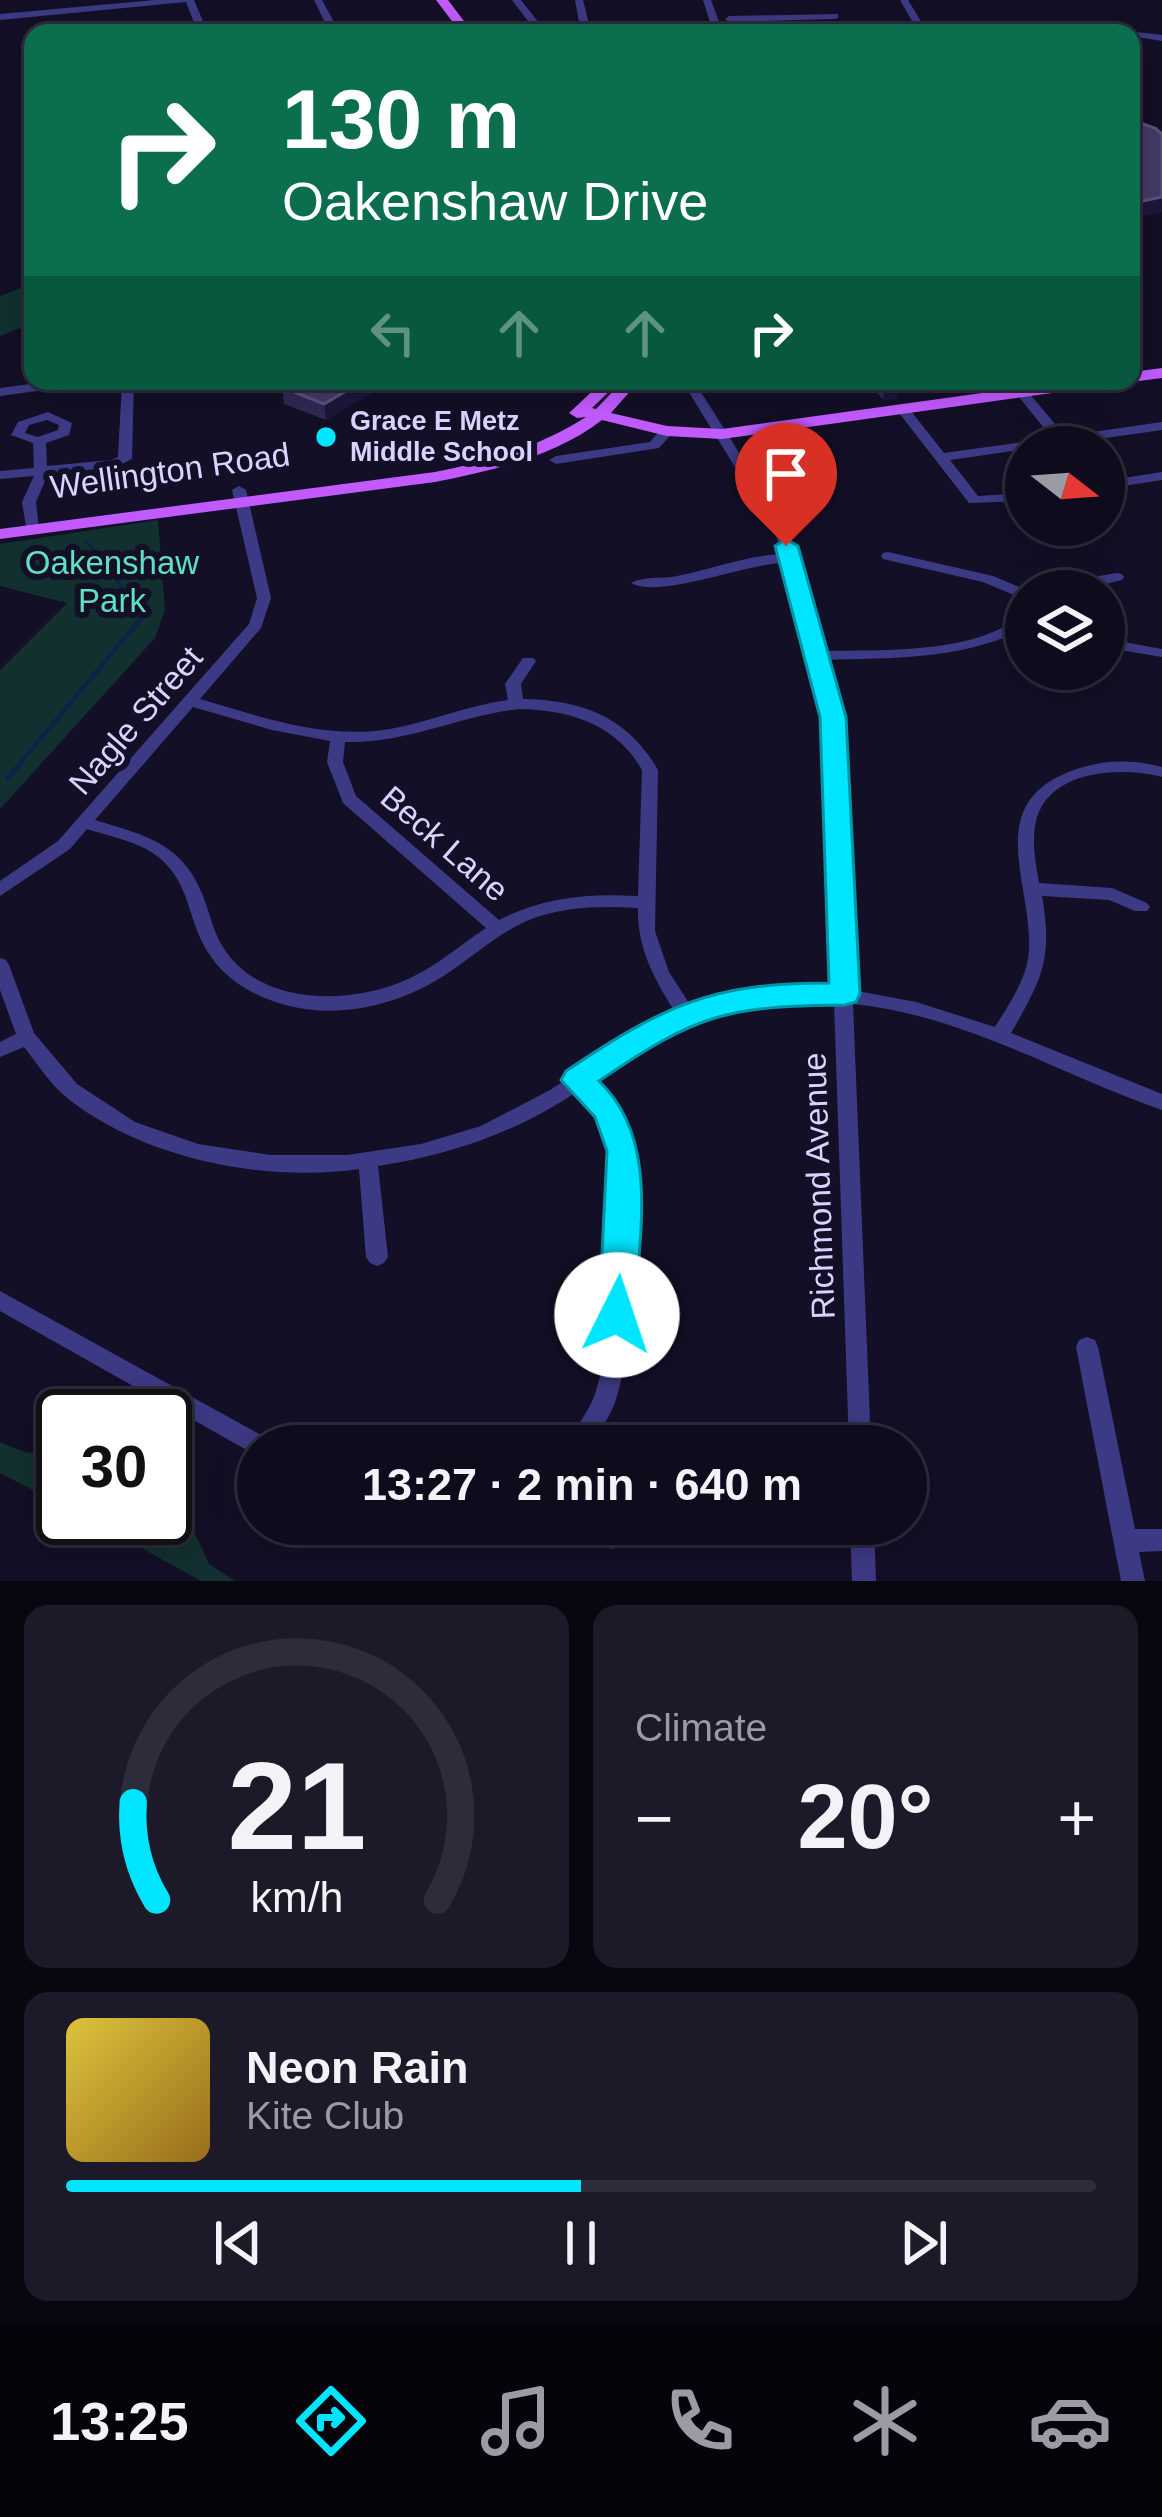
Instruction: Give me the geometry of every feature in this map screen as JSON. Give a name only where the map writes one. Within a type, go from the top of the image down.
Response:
[{"type":"main road","points":[[442,0],[460,24]]},
{"type":"main road","name":"Wellington Road","points":[[0,534],[31,525],[476,457],[591,412],[615,390]]},
{"type":"main road","points":[[624,390],[634,413],[674,432]]},
{"type":"main road","points":[[591,412],[674,432],[722,434],[1002,390]]},
{"type":"main road","name":"Wellington Road","points":[[0,525],[31,525]]},
{"type":"street","points":[[0,17],[46,17],[187,0]]},
{"type":"street","points":[[516,0],[535,24]]},
{"type":"street","points":[[751,0],[759,18]]},
{"type":"street","points":[[729,19],[837,22],[827,0]]},
{"type":"street","points":[[1072,16],[1077,24]]},
{"type":"street","points":[[0,475],[125,459],[128,390]]},
{"type":"street","name":"Richmond Avenue","points":[[694,390],[774,515],[833,717],[859,1425]]},
{"type":"street","points":[[1020,390],[1049,426]]},
{"type":"street","points":[[902,409],[974,500],[1005,498]]},
{"type":"street","points":[[0,434],[39,441],[61,435],[66,423],[54,416],[35,417],[20,425],[18,435]]},
{"type":"street","points":[[1125,433],[1162,426]]},
{"type":"street","points":[[556,460],[654,446],[674,432]]},
{"type":"street","points":[[31,525],[29,502],[41,471],[39,441]]},
{"type":"street","points":[[939,458],[1005,451]]},
{"type":"street","points":[[1125,482],[1162,476]]},
{"type":"street","name":"Nagle Street","points":[[0,890],[46,861],[85,823],[262,612],[263,593],[240,495]]},
{"type":"street","points":[[888,556],[1005,586]]},
{"type":"street","points":[[638,583],[670,581],[736,562],[790,558]]},
{"type":"street","points":[[818,656],[951,648],[1005,633]]},
{"type":"street","points":[[1125,645],[1160,653]]},
{"type":"street","points":[[516,704],[513,685],[528,661]]},
{"type":"street","points":[[191,702],[338,736],[392,736],[516,704],[592,717],[619,730],[640,750],[653,784],[644,902],[651,952],[685,1013]]},
{"type":"street","name":"Beck Lane","points":[[338,736],[335,762],[349,799],[497,928]]},
{"type":"street","points":[[999,1038],[1038,953],[1026,824],[1046,790],[1069,776],[1106,767],[1136,766],[1162,772]]},
{"type":"street","points":[[85,823],[167,855],[185,879],[207,939],[221,961],[254,985],[284,998],[348,1002],[401,990],[434,974],[497,928],[558,905],[644,902]]},
{"type":"street","points":[[1032,889],[1112,894],[1141,908]]},
{"type":"street","points":[[0,965],[24,1038],[78,1096],[127,1126],[167,1143],[272,1164],[368,1162],[487,1132],[543,1105],[626,1045],[685,1013],[767,994],[845,994],[896,1002],[1162,1102]]},
{"type":"street","points":[[0,1050],[24,1038]]},
{"type":"street","points":[[577,1080],[612,1116],[626,1175],[611,1375],[603,1404],[590,1425]]},
{"type":"street","points":[[368,1162],[377,1257]]},
{"type":"street","points":[[0,1300],[237,1433]]},
{"type":"street","points":[[1088,1347],[1133,1581]]},
{"type":"street","points":[[1126,1541],[1162,1540]]},
{"type":"street","points":[[863,1545],[864,1581]]},
{"type":"green space","points":[[24,287],[24,327],[0,336],[0,296]]},
{"type":"green space","name":"Oakenshaw Park","points":[[158,520],[165,610],[155,638],[0,809],[0,670],[67,603],[0,586],[0,544]]},
{"type":"green space","points":[[0,1442],[36,1453],[36,1492],[0,1473]]},
{"type":"green space","points":[[193,1529],[209,1564],[235,1581],[201,1581],[136,1545],[192,1545]]},
{"type":"building","points":[[1140,123],[1162,134],[1162,197],[1140,202]]},
{"type":"building","points":[[289,390],[348,390],[324,404]]},
{"type":"waterway","points":[[86,541],[129,596]]},
{"type":"waterway","points":[[7,779],[144,615],[127,593]]},
{"type":"place","name":"Grace E Metz Middle School","points":[[326,437]]},
{"type":"route","points":[[617,1315],[624,1151],[609,1110],[577,1080],[653,1029],[704,1006],[767,994],[845,994],[833,717],[786,546]]}]
